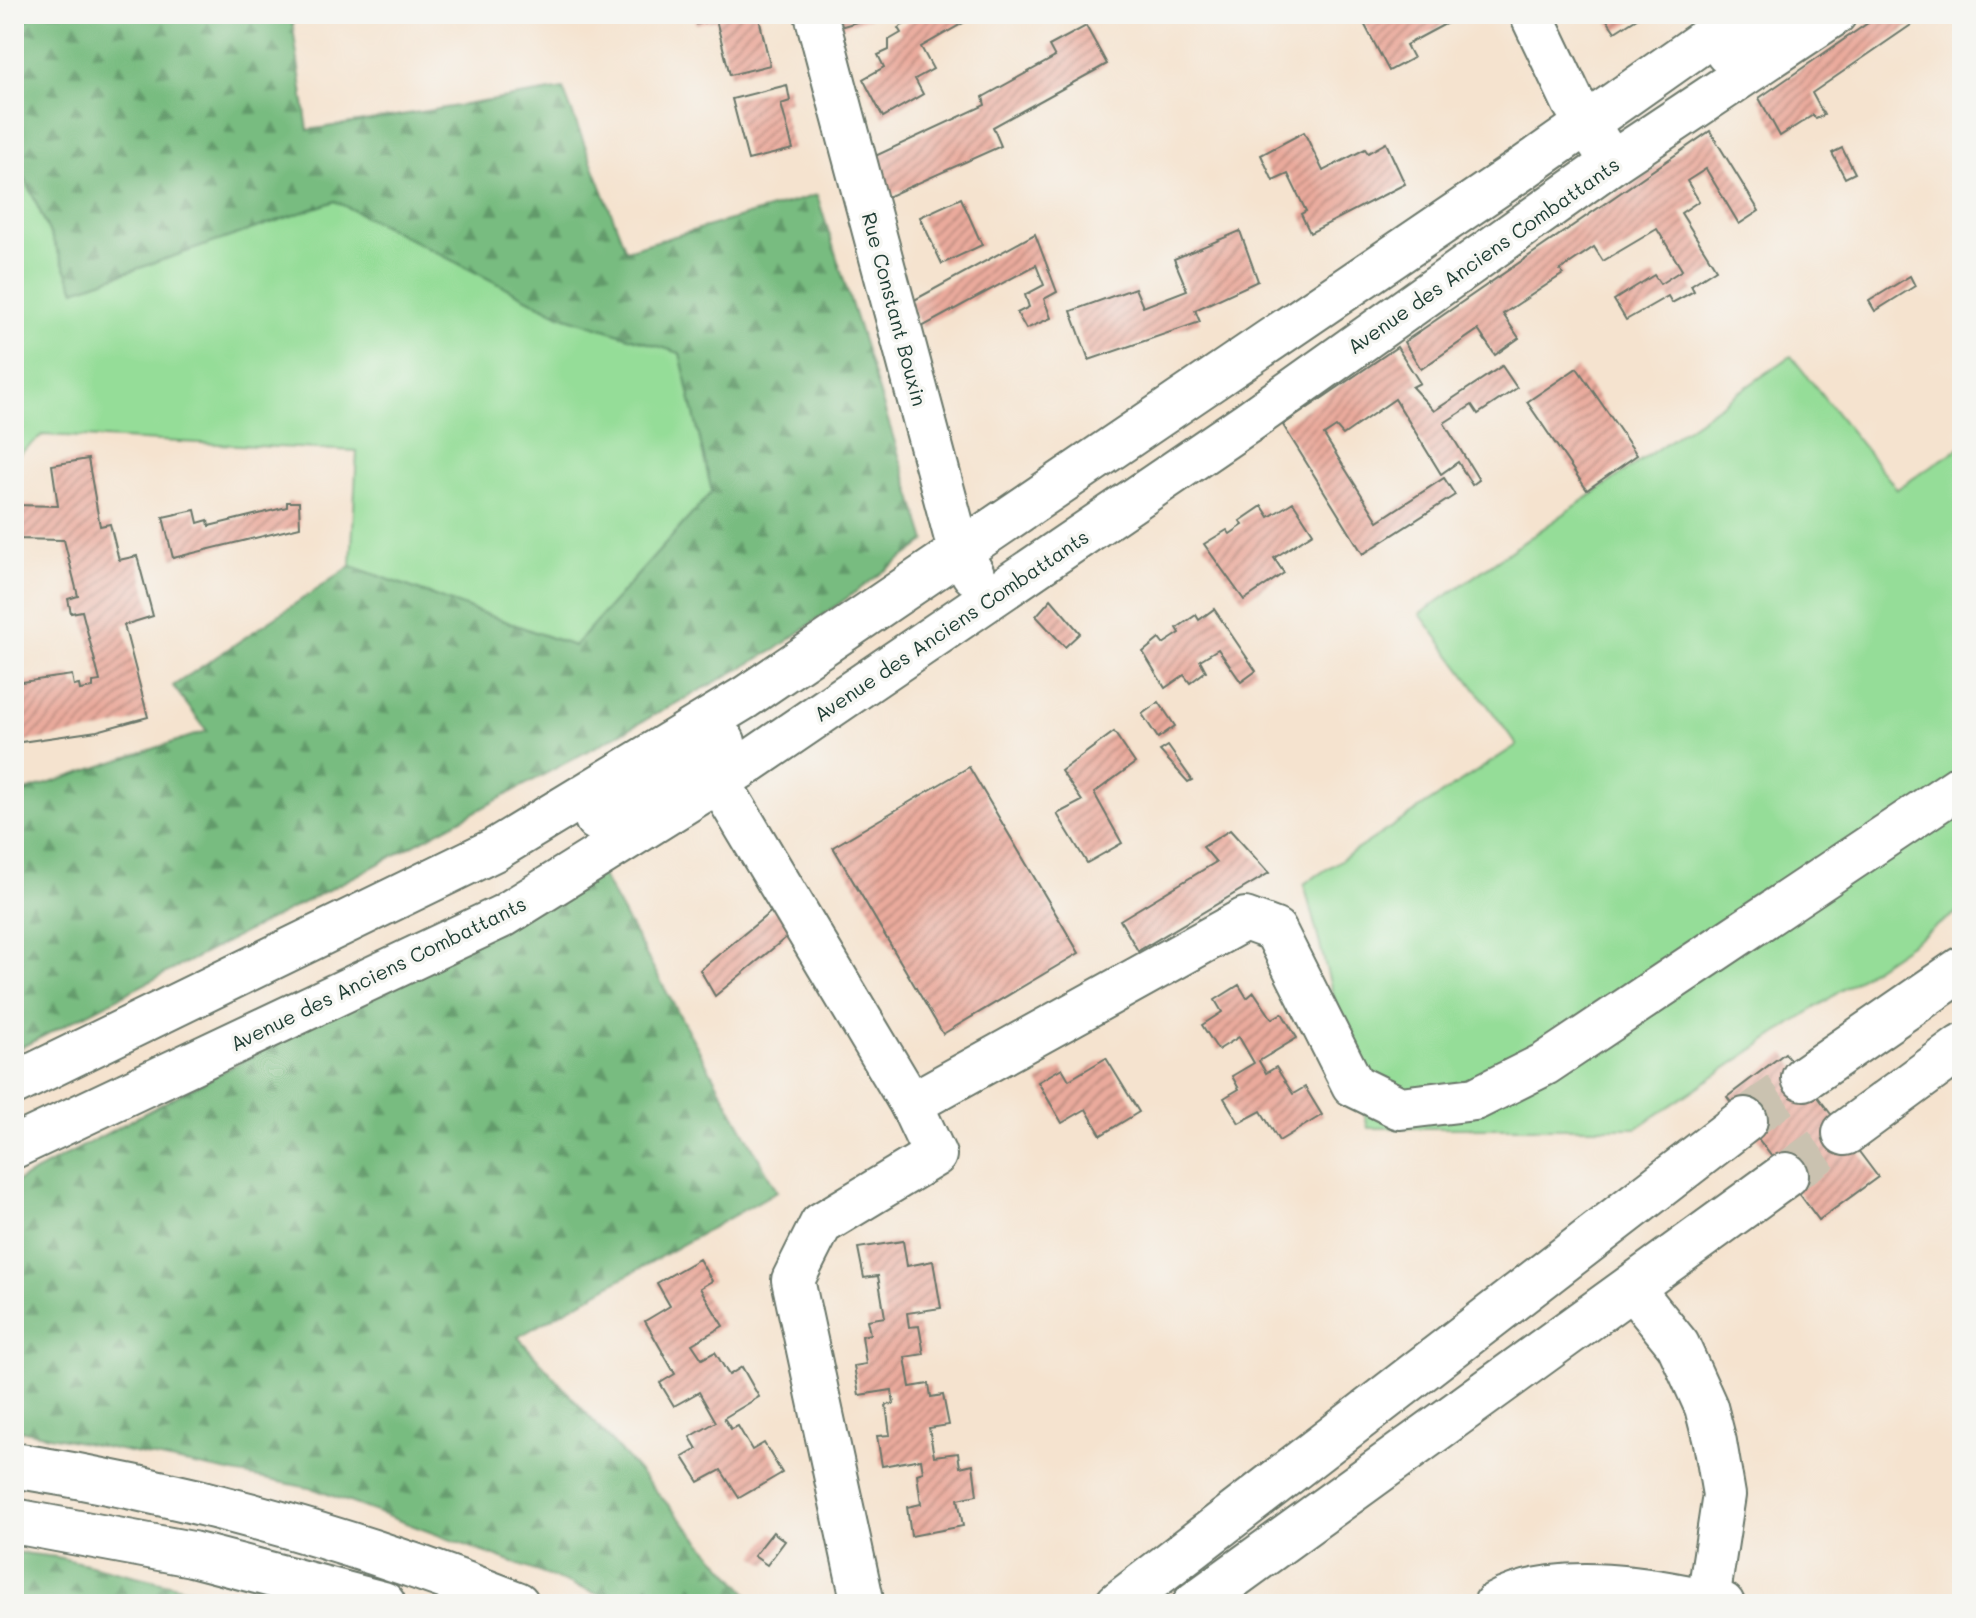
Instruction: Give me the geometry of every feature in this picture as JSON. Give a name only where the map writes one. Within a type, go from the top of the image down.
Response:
[{"type":"main road","points":[[1804,1078],[1962,969]]},
{"type":"main road","points":[[1845,1133],[1962,1047]]},
{"type":"main road","points":[[1118,1604],[1745,1120]]},
{"type":"main road","points":[[1195,1604],[1786,1175]]},
{"type":"main road","points":[[14,1465],[241,1512],[424,1567],[517,1604]]},
{"type":"main road","points":[[14,1521],[192,1554],[383,1604]]},
{"type":"street","name":"Rue Constant Bouxin","points":[[816,14],[973,573]]},
{"type":"street","points":[[1531,14],[1586,125],[1613,162]]},
{"type":"street","points":[[14,1111],[444,903],[659,784],[973,573],[1516,196],[1522,169],[1634,87],[1742,14]]},
{"type":"street","points":[[1662,129],[1702,70],[1782,14]]},
{"type":"street","name":"Avenue des Anciens Combattants","points":[[14,1084],[494,850],[746,697],[1248,422],[1613,162],[1835,14]]},
{"type":"street","name":"Avenue des Anciens Combattants","points":[[14,1147],[503,916],[719,782],[973,573]]},
{"type":"street","points":[[719,782],[911,1104],[935,1155],[821,1224],[793,1280],[858,1585]]},
{"type":"street","points":[[911,1104],[1245,919],[1275,930],[1353,1085],[1400,1108],[1475,1099],[1545,1064],[1962,785]]},
{"type":"street","points":[[1495,1604],[1515,1593],[1589,1587],[1646,1589],[1715,1602],[1724,1495],[1706,1407],[1678,1345],[1631,1287]]},
{"type":"green space","points":[[37,14],[291,14],[308,130],[563,89],[626,250],[817,195],[926,541],[775,650],[367,870],[14,1051],[14,795],[207,731],[173,686],[351,566],[574,646],[712,492],[680,353],[560,315],[335,201],[75,290],[14,153],[14,26]]},
{"type":"green space","points":[[14,153],[75,290],[335,201],[560,315],[680,353],[712,492],[574,646],[351,566],[357,451],[43,435],[14,458]]},
{"type":"green space","points":[[1791,356],[1897,489],[1962,446],[1962,909],[1637,1128],[1368,1128],[1304,884],[1517,745],[1420,614]]},
{"type":"green space","points":[[599,870],[777,1191],[518,1337],[757,1604],[624,1604],[314,1489],[14,1429],[14,1183]]},
{"type":"green space","points":[[14,1552],[57,1557],[252,1604],[14,1604]]},
{"type":"building","points":[[694,14],[758,14],[770,65],[730,75],[716,20],[696,24]]},
{"type":"building","points":[[836,14],[869,14],[870,18],[840,27]]},
{"type":"building","points":[[923,14],[979,14],[921,47],[933,69],[915,79],[923,94],[883,117],[863,79],[884,67],[878,55],[889,50],[889,40],[901,33],[898,28]]},
{"type":"building","points":[[1359,14],[1444,14],[1449,22],[1406,45],[1413,58],[1389,71]]},
{"type":"building","points":[[1603,14],[1643,14],[1615,32]]},
{"type":"building","points":[[1881,14],[1927,14],[1812,93],[1824,115],[1816,119],[1813,115],[1780,136],[1759,98]]},
{"type":"building","points":[[1086,26],[1107,64],[993,127],[1001,146],[887,197],[873,157],[985,105],[983,97],[1055,57],[1049,46]]},
{"type":"building","points":[[787,85],[790,101],[781,104],[793,149],[748,160],[732,99]]},
{"type":"building","points":[[1710,131],[1759,211],[1739,224],[1706,169],[1687,181],[1699,201],[1681,213],[1716,269],[1691,285],[1694,291],[1672,303],[1668,296],[1626,320],[1614,300],[1654,275],[1660,284],[1682,270],[1657,229],[1603,261],[1594,247],[1560,270],[1563,274],[1503,314],[1519,338],[1495,355],[1478,330],[1421,369],[1404,342]]},
{"type":"building","points":[[1304,132],[1323,171],[1365,149],[1368,153],[1386,143],[1405,184],[1310,233],[1301,214],[1306,211],[1288,174],[1273,181],[1261,155]]},
{"type":"building","points":[[1842,148],[1855,173],[1845,178],[1832,153]]},
{"type":"building","points":[[961,198],[982,245],[942,264],[920,217]]},
{"type":"building","points":[[1240,231],[1258,281],[1195,310],[1200,322],[1089,360],[1071,311],[1135,288],[1143,307],[1187,290],[1174,259]]},
{"type":"building","points":[[1035,234],[1057,292],[1044,299],[1051,318],[1026,329],[1017,313],[1029,307],[1025,295],[1044,285],[1036,265],[922,327],[909,303]]},
{"type":"building","points":[[1910,276],[1915,286],[1875,311],[1869,301]]},
{"type":"building","points":[[1397,347],[1420,383],[1412,387],[1434,411],[1502,366],[1517,388],[1478,414],[1472,405],[1444,423],[1479,480],[1472,485],[1458,462],[1441,474],[1395,399],[1343,435],[1336,427],[1324,435],[1378,521],[1444,478],[1455,495],[1363,554],[1283,425]]},
{"type":"building","points":[[1577,368],[1637,455],[1587,490],[1527,402]]},
{"type":"building","points":[[88,459],[100,526],[110,524],[119,560],[137,556],[153,616],[124,625],[148,717],[97,731],[14,743],[14,683],[72,675],[74,686],[79,685],[80,690],[93,688],[93,682],[100,681],[82,611],[71,613],[68,599],[78,596],[64,540],[14,539],[14,505],[58,506],[52,465]]},
{"type":"building","points":[[287,502],[299,502],[300,527],[173,558],[163,517],[195,510],[198,523],[208,520],[209,526],[287,507]]},
{"type":"building","points":[[1293,502],[1313,533],[1274,558],[1284,573],[1244,600],[1204,544],[1227,530],[1230,534],[1243,525],[1240,521],[1262,506],[1269,517]]},
{"type":"building","points":[[1051,599],[1080,633],[1065,647],[1036,616]]},
{"type":"building","points":[[1214,609],[1256,671],[1241,682],[1218,649],[1200,660],[1206,671],[1190,683],[1184,675],[1165,688],[1143,652],[1159,639],[1163,644],[1180,633],[1177,628],[1196,615],[1199,620]]},
{"type":"building","points":[[1159,702],[1175,726],[1158,738],[1142,714]]},
{"type":"building","points":[[1114,732],[1135,763],[1094,793],[1122,843],[1087,863],[1057,814],[1082,801],[1061,771]]},
{"type":"building","points":[[1168,746],[1192,780],[1188,782],[1160,751]]},
{"type":"building","points":[[969,767],[1079,953],[943,1034],[833,847]]},
{"type":"building","points":[[1230,830],[1269,873],[1138,951],[1120,920],[1216,862],[1203,847]]},
{"type":"building","points":[[779,905],[794,931],[715,996],[700,970]]},
{"type":"building","points":[[1239,985],[1247,998],[1254,992],[1272,1019],[1282,1013],[1297,1038],[1259,1061],[1266,1073],[1276,1067],[1293,1094],[1305,1087],[1322,1115],[1279,1141],[1261,1111],[1239,1123],[1224,1098],[1239,1089],[1232,1076],[1254,1063],[1239,1037],[1218,1050],[1202,1025],[1222,1012],[1215,1000]]},
{"type":"building","points":[[1785,1053],[1878,1177],[1819,1220],[1727,1097]]},
{"type":"building","points":[[1106,1058],[1139,1112],[1101,1135],[1086,1109],[1062,1123],[1038,1082],[1062,1068],[1069,1080]]},
{"type":"building","points":[[903,1241],[907,1266],[933,1261],[941,1308],[907,1313],[909,1327],[919,1326],[924,1354],[905,1357],[910,1387],[929,1384],[931,1397],[943,1395],[949,1425],[929,1428],[934,1456],[958,1453],[960,1467],[973,1464],[977,1495],[958,1499],[963,1526],[911,1536],[907,1507],[921,1504],[917,1474],[923,1472],[921,1459],[882,1466],[877,1436],[890,1435],[886,1405],[894,1404],[892,1390],[859,1395],[854,1366],[866,1364],[862,1336],[870,1334],[867,1320],[885,1317],[878,1276],[864,1278],[858,1248]]},
{"type":"building","points":[[699,1259],[712,1281],[700,1288],[723,1326],[692,1344],[702,1359],[715,1352],[729,1375],[742,1367],[759,1397],[724,1418],[731,1429],[738,1426],[752,1450],[764,1443],[782,1473],[739,1498],[721,1470],[699,1482],[683,1457],[697,1449],[690,1437],[716,1422],[699,1392],[674,1406],[660,1383],[675,1374],[645,1321],[670,1306],[657,1283]]},
{"type":"building","points":[[773,1532],[785,1541],[767,1565],[754,1556]]},
{"type":"tunnel","points":[[1745,1120],[1804,1078]]},
{"type":"tunnel","points":[[1786,1175],[1845,1133]]}]
